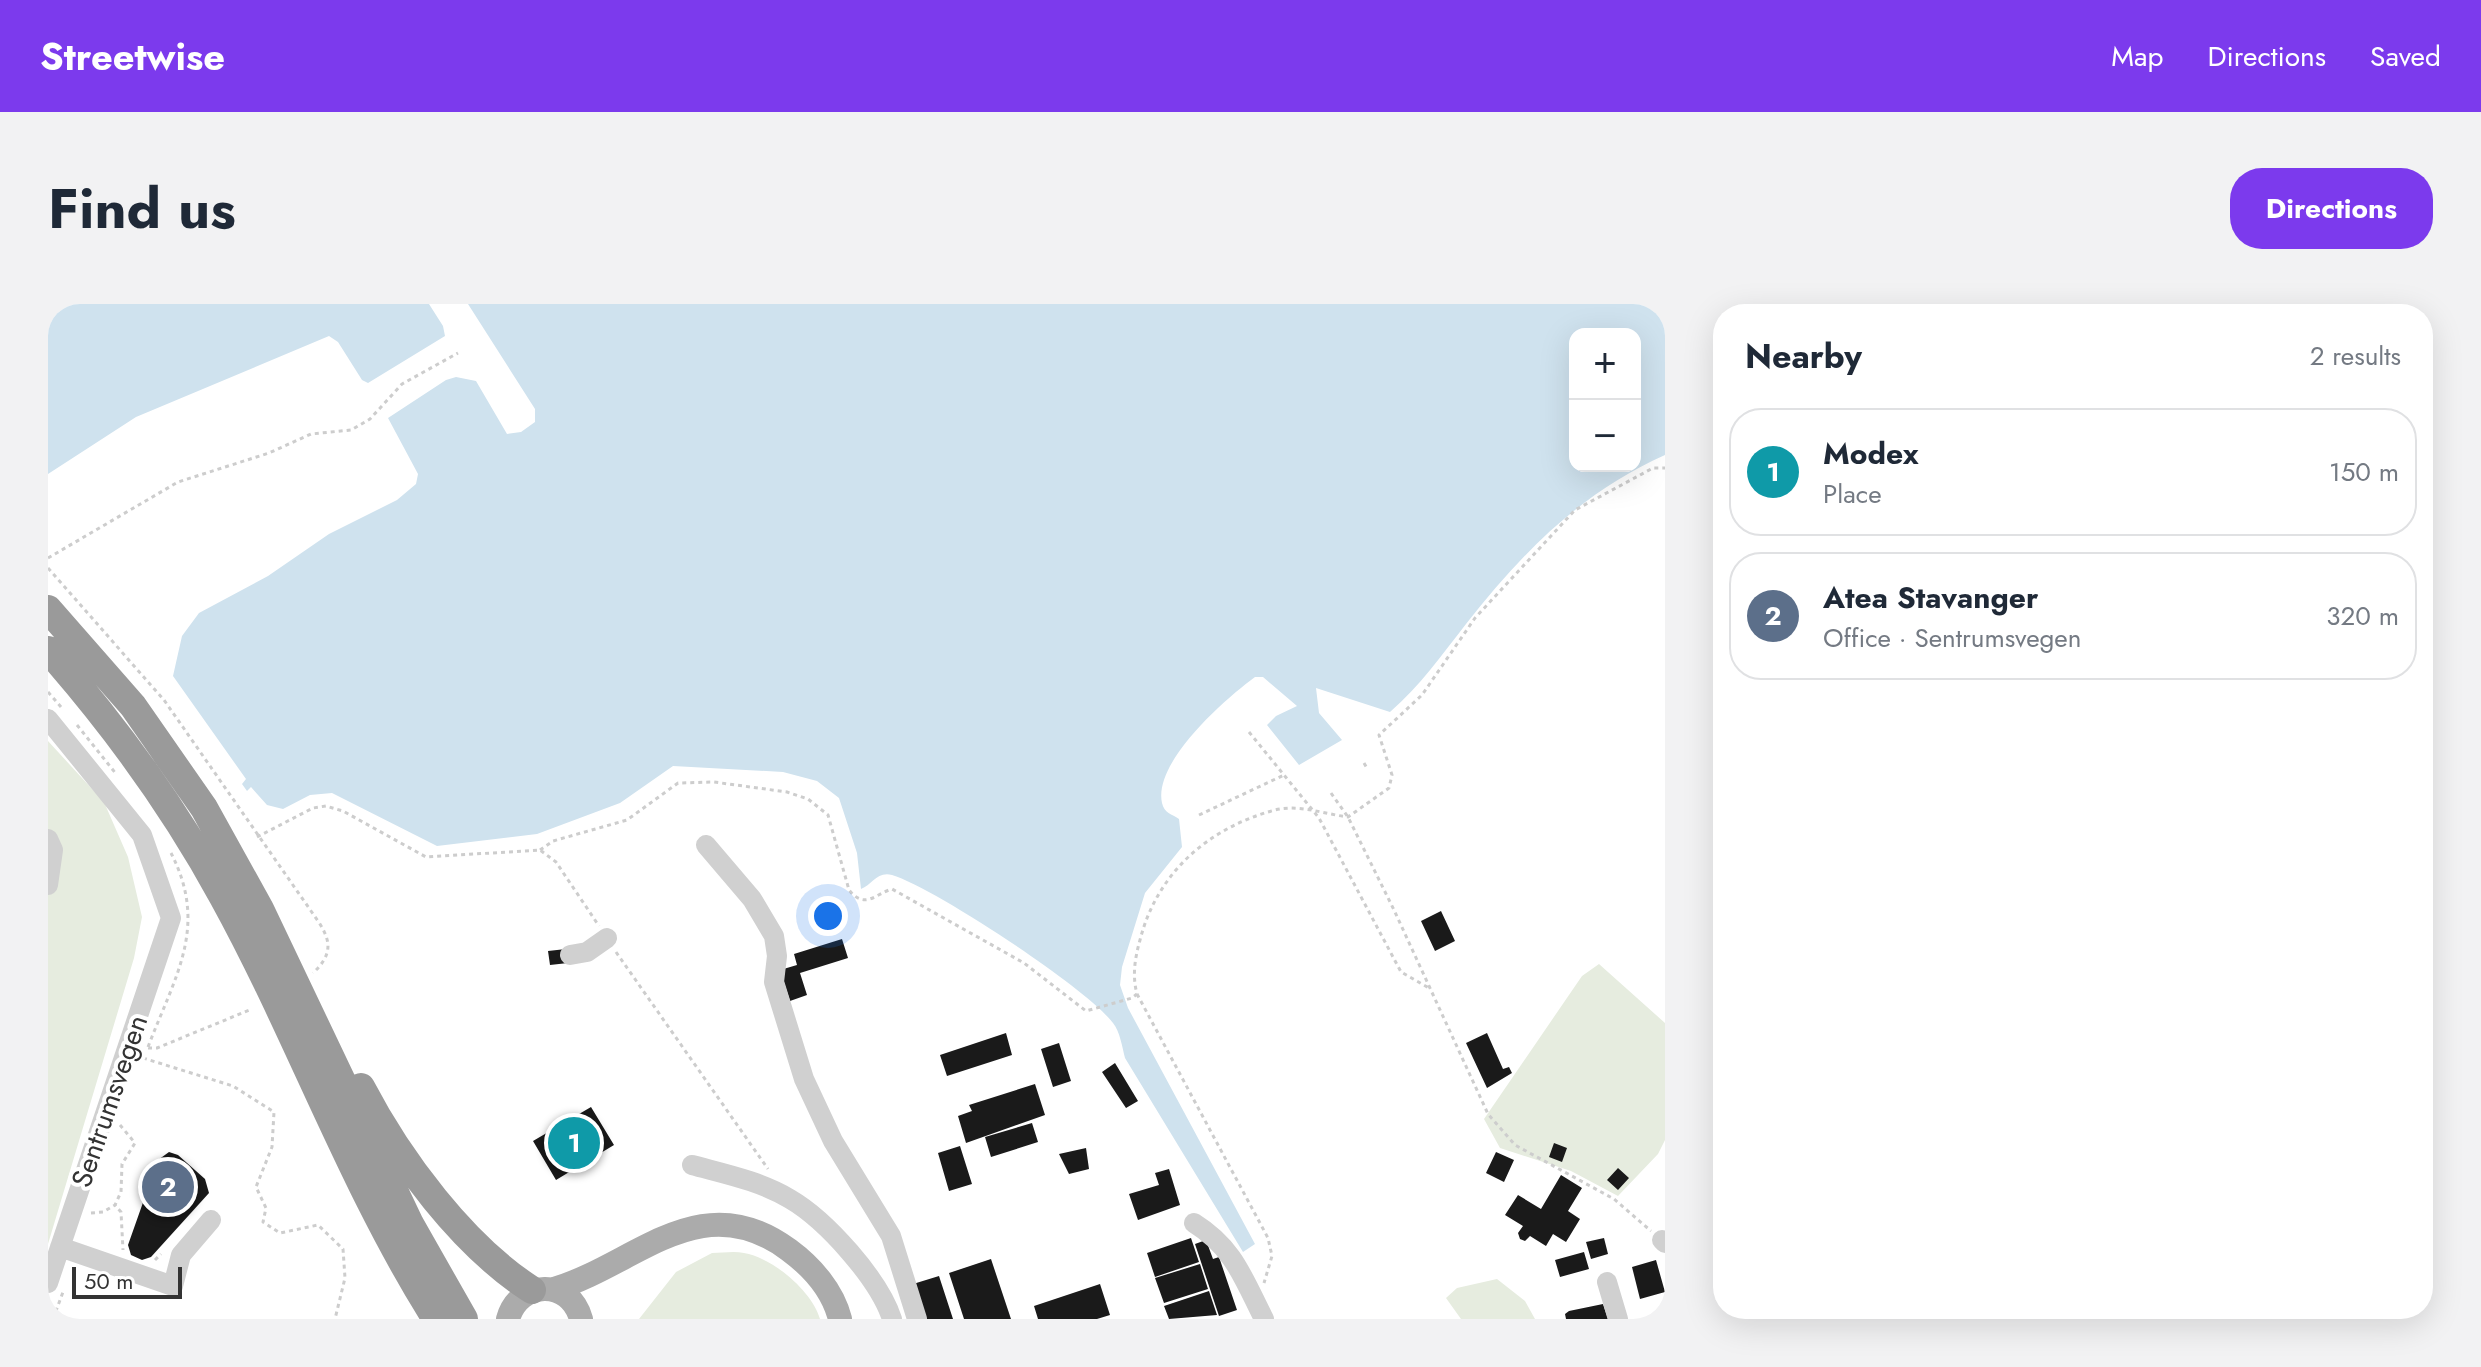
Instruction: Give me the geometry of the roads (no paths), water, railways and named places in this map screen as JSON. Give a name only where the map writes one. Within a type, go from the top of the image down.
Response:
[{"type":"highway","points":[[48,609],[133,706],[204,808],[260,909],[361,1125],[464,1319]]},
{"type":"highway","points":[[48,650],[101,709],[186,832],[262,974],[350,1164],[425,1307],[436,1319]]},
{"type":"highway","points":[[260,909],[300,969],[367,1099],[426,1188],[495,1264],[543,1289]]},
{"type":"main road","points":[[508,1319],[520,1297],[577,1282],[650,1241],[706,1225],[755,1233],[779,1243],[803,1261],[823,1283],[840,1319]]},
{"type":"main road","points":[[580,1317],[606,1277],[627,1255]]},
{"type":"main road","points":[[543,1289],[575,1303],[580,1317]]},
{"type":"street","name":"Sentrumsvegen","points":[[48,719],[142,835],[171,918],[48,1283]]},
{"type":"street","points":[[48,839],[53,850],[48,885]]},
{"type":"street","points":[[706,845],[752,899],[774,936],[777,956],[774,982],[804,1079],[833,1141],[891,1236],[917,1319]]},
{"type":"street","points":[[570,955],[587,952],[607,938]]},
{"type":"street","points":[[692,1165],[758,1184],[791,1200],[858,1261],[875,1283],[892,1319]]},
{"type":"street","points":[[60,1247],[173,1286],[181,1255],[211,1220]]},
{"type":"street","points":[[1194,1223],[1218,1238],[1232,1256],[1264,1319]]},
{"type":"street","points":[[1607,1282],[1618,1319]]},
{"type":"water","points":[[48,304],[429,304],[443,326],[445,336],[368,383],[362,380],[338,342],[329,336],[136,417],[48,474]]},
{"type":"water","points":[[468,304],[1665,304],[1665,455],[1641,467],[1641,328],[1569,328],[1569,472],[1631,472],[1579,506],[1531,549],[1487,598],[1421,681],[1390,712],[1316,688],[1319,713],[1342,740],[1299,765],[1267,725],[1276,716],[1297,706],[1263,677],[1255,677],[1194,733],[1169,769],[1162,787],[1162,803],[1166,811],[1179,819],[1182,847],[1145,893],[1122,967],[1120,985],[1128,1008],[1255,1244],[1243,1252],[1125,1058],[1113,1023],[1098,1007],[1043,964],[912,883],[887,874],[861,889],[857,853],[839,798],[817,781],[783,772],[673,766],[620,803],[537,834],[437,846],[332,793],[310,795],[283,809],[267,805],[251,787],[247,791],[242,784],[246,779],[173,676],[182,636],[199,613],[268,576],[329,534],[397,500],[416,484],[418,474],[388,418],[446,380],[456,377],[476,381],[507,434],[521,432],[535,422],[535,409]]},
{"type":"place","name":"Modex","points":[[574,1143]]},
{"type":"place","name":"Atea Stavanger","points":[[168,1187]]}]
